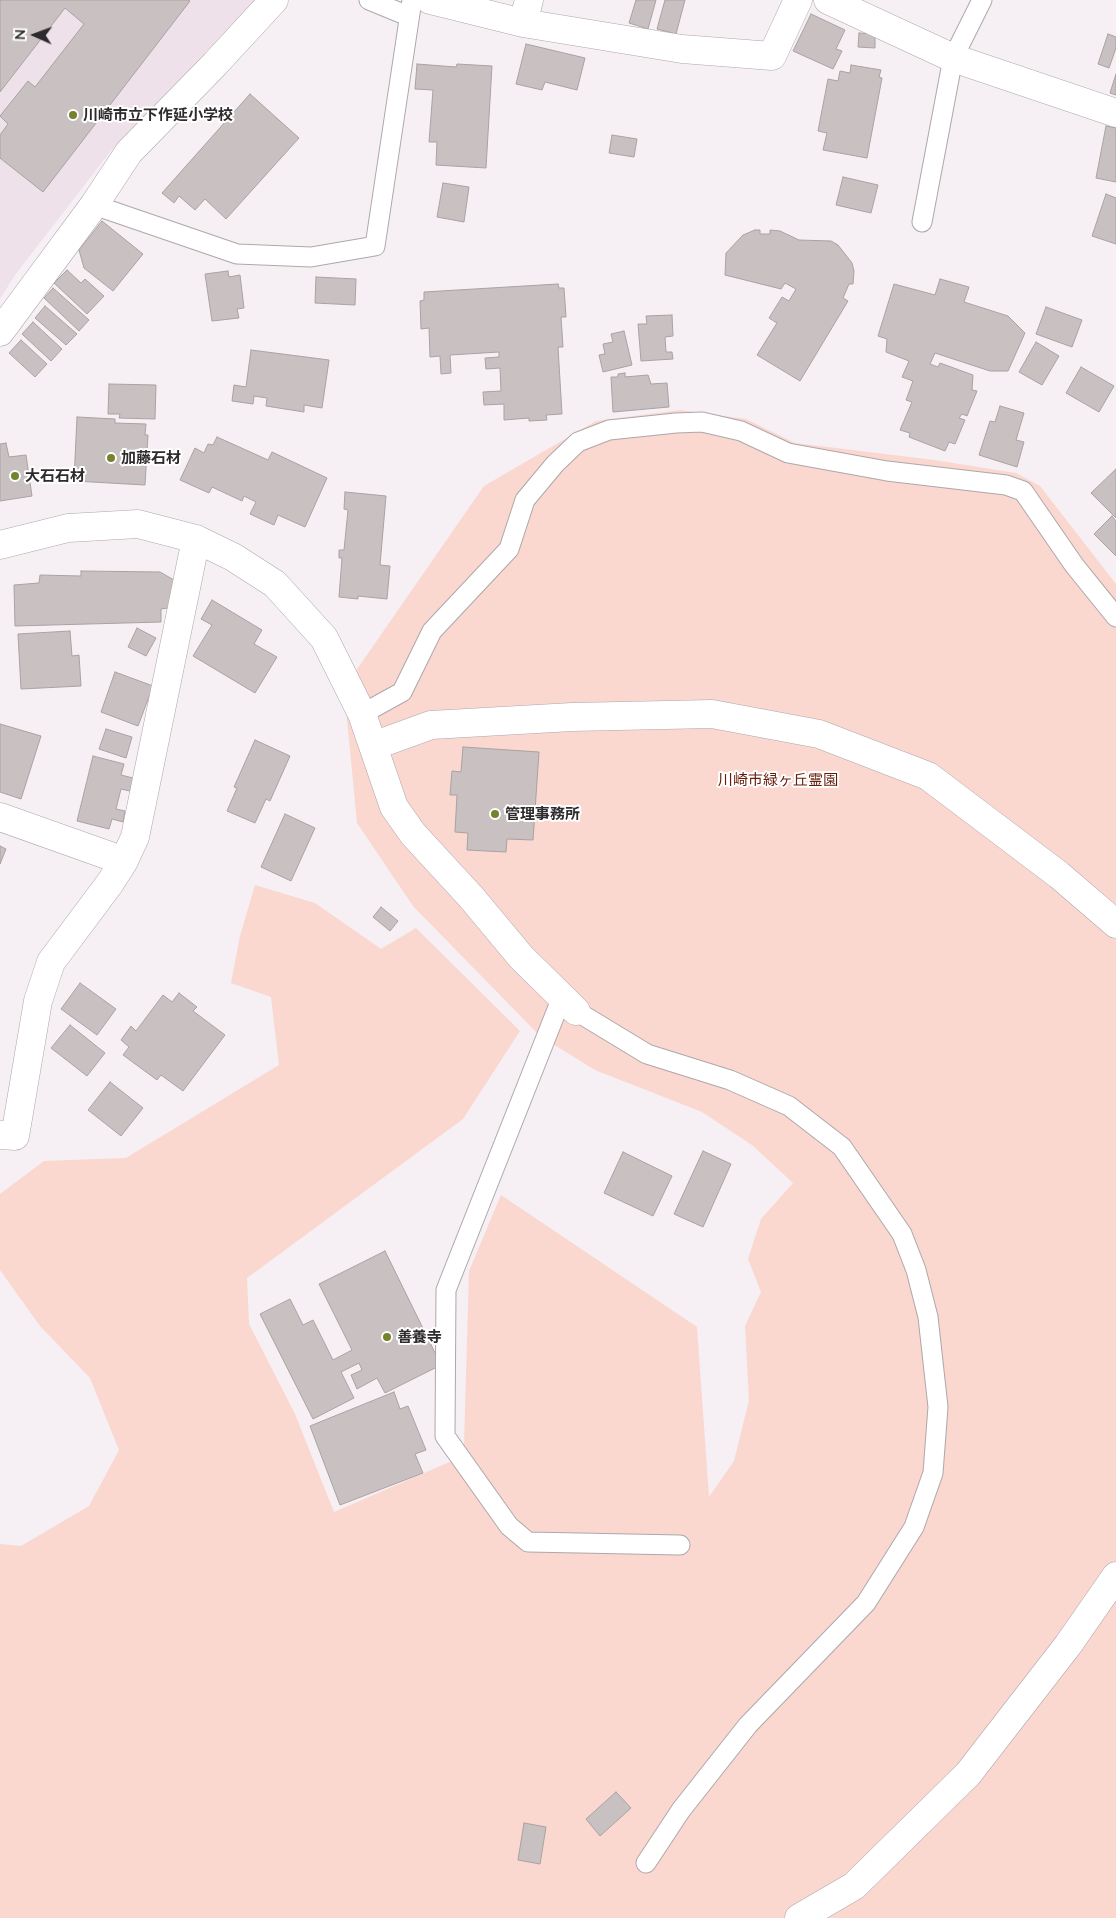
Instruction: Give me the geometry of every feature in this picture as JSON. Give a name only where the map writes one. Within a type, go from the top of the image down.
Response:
[{"type":"street","points":[[0,332],[94,205],[129,152],[274,0]]},
{"type":"street","points":[[430,0],[526,12],[682,50],[772,56],[798,0]]},
{"type":"street","points":[[828,0],[953,58],[1116,113]]},
{"type":"street","points":[[0,545],[68,528],[138,524],[196,540],[232,557],[275,584],[324,638],[362,714],[394,807],[413,834],[471,897],[521,957],[569,1004]]},
{"type":"street","points":[[0,1135],[15,1136],[38,1001],[51,962],[110,883],[124,861],[134,837],[196,540]]},
{"type":"street","points":[[373,746],[431,725],[572,717],[712,714],[819,734],[928,776],[1059,875],[1116,924]]},
{"type":"street","points":[[0,817],[124,861]]},
{"type":"street","points":[[799,1918],[854,1886],[968,1774],[1068,1645],[1116,1576]]},
{"type":"lane","points":[[94,205],[237,254],[310,257],[375,246],[410,8],[369,0]]},
{"type":"lane","points":[[922,222],[953,58],[982,0]]},
{"type":"lane","points":[[362,714],[402,692],[432,631],[509,549],[525,500],[555,464],[578,442],[608,430],[676,422],[702,422],[741,431],[788,452],[887,471],[1006,485],[1023,491],[1074,565],[1116,617]]},
{"type":"lane","points":[[646,1863],[681,1810],[748,1725],[866,1603],[914,1528],[933,1472],[938,1407],[928,1317],[916,1270],[902,1234],[842,1147],[788,1106],[730,1080],[647,1054],[569,1004],[446,1290],[445,1436],[509,1526],[528,1542],[680,1545]]},
{"type":"shaded area","name":"川崎市立下作延小学校","points":[[0,0],[256,0],[110,152],[15,275],[0,299]]},
{"type":"green space","name":"川崎市緑ヶ丘霊園","points":[[680,410],[746,419],[795,443],[934,460],[1016,473],[1040,486],[1116,584],[1116,1918],[0,1918],[0,1544],[21,1546],[89,1506],[119,1450],[90,1378],[40,1326],[0,1270],[0,1194],[44,1161],[126,1158],[279,1065],[271,997],[231,983],[240,936],[255,885],[315,903],[381,949],[416,928],[520,1031],[463,1119],[247,1278],[249,1324],[295,1414],[334,1512],[468,1454],[464,1446],[469,1271],[501,1195],[697,1327],[709,1497],[734,1461],[749,1400],[745,1326],[761,1292],[748,1259],[761,1219],[793,1183],[752,1145],[702,1112],[595,1070],[540,1036],[413,906],[357,823],[344,688],[484,486],[596,421]]},
{"type":"building","points":[[0,0],[190,1],[43,192],[0,158],[0,135],[8,124],[0,116],[28,81],[35,87],[84,24],[65,8],[0,92]]},
{"type":"building","points":[[636,0],[656,0],[648,29],[629,23]]},
{"type":"building","points":[[665,0],[685,0],[676,34],[657,29]]},
{"type":"building","points":[[811,14],[845,30],[836,49],[842,51],[833,69],[793,51]]},
{"type":"building","points":[[859,33],[875,34],[875,48],[858,47]]},
{"type":"building","points":[[1108,34],[1116,37],[1116,48],[1109,68],[1098,64]]},
{"type":"building","points":[[526,44],[585,58],[577,90],[545,82],[542,90],[516,84]]},
{"type":"building","points":[[417,64],[456,67],[457,64],[492,66],[486,168],[436,165],[437,142],[429,142],[433,90],[415,89]]},
{"type":"building","points":[[851,65],[881,70],[879,77],[882,78],[867,158],[823,150],[827,133],[818,131],[828,79],[838,81],[840,71],[850,73]]},
{"type":"building","points":[[1116,74],[1116,95],[1110,93]]},
{"type":"building","points":[[250,94],[299,138],[226,219],[205,199],[195,210],[179,196],[174,203],[162,193]]},
{"type":"building","points":[[1106,126],[1116,128],[1116,182],[1096,178]]},
{"type":"building","points":[[612,135],[637,139],[634,157],[609,153]]},
{"type":"building","points":[[843,177],[878,185],[871,213],[836,205]]},
{"type":"building","points":[[443,183],[469,187],[464,222],[437,217]]},
{"type":"building","points":[[1106,194],[1116,198],[1116,244],[1092,236]]},
{"type":"building","points":[[102,221],[143,254],[113,291],[84,268],[79,250]]},
{"type":"building","points":[[760,230],[760,234],[770,234],[770,230],[780,231],[799,240],[831,241],[838,245],[852,263],[854,271],[853,284],[849,284],[843,298],[848,301],[800,381],[757,355],[777,323],[769,318],[782,297],[789,301],[796,289],[785,283],[781,289],[725,275],[726,253],[743,235]]},
{"type":"building","points":[[67,270],[81,283],[85,279],[104,296],[87,314],[54,283]]},
{"type":"building","points":[[228,271],[229,277],[240,275],[244,308],[237,309],[239,318],[212,321],[205,274]]},
{"type":"building","points":[[316,277],[356,279],[355,305],[315,303]]},
{"type":"building","points":[[940,279],[969,287],[964,302],[1008,316],[1025,333],[1008,371],[990,371],[935,353],[930,364],[938,367],[940,363],[973,375],[972,390],[977,391],[967,416],[962,414],[959,418],[965,420],[955,444],[949,442],[945,451],[909,437],[910,433],[900,430],[912,402],[906,400],[913,381],[902,377],[909,361],[886,352],[887,339],[878,336],[894,284],[935,295]]},
{"type":"building","points":[[558,284],[559,288],[564,288],[566,317],[561,317],[563,347],[558,347],[562,414],[546,415],[547,420],[529,421],[529,418],[504,420],[504,404],[484,405],[483,392],[501,391],[500,368],[486,369],[485,358],[499,357],[499,352],[450,355],[451,373],[441,374],[440,356],[430,357],[429,328],[421,329],[420,301],[424,300],[424,292]]},
{"type":"building","points":[[53,288],[89,320],[79,331],[44,298]]},
{"type":"building","points":[[45,306],[77,334],[66,345],[35,318]]},
{"type":"building","points":[[1046,307],[1082,320],[1072,347],[1036,334]]},
{"type":"building","points":[[672,315],[673,336],[665,337],[666,352],[672,352],[673,359],[641,361],[638,324],[647,324],[646,316]]},
{"type":"building","points":[[33,322],[62,349],[51,361],[22,334]]},
{"type":"building","points":[[624,331],[632,365],[603,372],[599,355],[605,354],[603,344],[613,342],[611,334]]},
{"type":"building","points":[[21,340],[47,364],[35,377],[9,353]]},
{"type":"building","points":[[1036,342],[1059,356],[1042,385],[1019,372]]},
{"type":"building","points":[[251,350],[329,360],[322,408],[304,405],[304,412],[266,406],[267,398],[254,396],[253,404],[232,401],[234,385],[246,387]]},
{"type":"building","points":[[1081,367],[1114,386],[1099,412],[1066,393]]},
{"type":"building","points":[[625,373],[625,377],[648,375],[651,384],[667,383],[669,407],[613,412],[611,377],[618,377],[618,374]]},
{"type":"building","points":[[109,384],[156,385],[155,419],[119,418],[120,414],[108,414]]},
{"type":"building","points":[[1000,406],[1024,413],[1016,440],[1024,442],[1017,467],[979,455],[990,421],[995,422]]},
{"type":"building","name":"加藤石材","points":[[77,417],[115,419],[115,423],[146,424],[145,435],[148,435],[145,485],[74,481]]},
{"type":"building","points":[[217,437],[268,460],[272,452],[327,478],[305,527],[278,515],[274,525],[250,514],[256,502],[244,496],[242,501],[212,487],[209,493],[180,480],[195,448],[204,453],[208,444],[213,445]]},
{"type":"building","name":"大石石材","points":[[6,443],[9,457],[26,455],[32,496],[0,501],[0,444]]},
{"type":"building","points":[[1116,469],[1116,518],[1091,493]]},
{"type":"building","points":[[345,492],[386,496],[380,565],[390,566],[387,599],[358,596],[358,599],[339,597],[342,558],[339,558],[339,550],[344,550],[348,510],[344,509]]},
{"type":"building","points":[[1112,516],[1116,521],[1116,556],[1094,534]]},
{"type":"building","points":[[81,571],[160,572],[174,580],[168,608],[161,609],[161,622],[15,626],[14,585],[39,583],[40,575],[81,576]]},
{"type":"building","points":[[212,600],[262,630],[254,644],[277,657],[255,693],[193,656],[212,625],[201,619]]},
{"type":"building","points":[[137,628],[156,638],[146,656],[128,647]]},
{"type":"building","points":[[70,631],[72,656],[79,655],[81,686],[21,689],[18,634]]},
{"type":"building","points":[[115,672],[153,686],[138,726],[101,712]]},
{"type":"building","points":[[0,724],[41,736],[21,799],[0,792]]},
{"type":"building","points":[[106,729],[132,737],[126,758],[99,749]]},
{"type":"building","points":[[255,740],[290,756],[270,801],[266,799],[255,823],[227,811],[237,788],[234,787]]},
{"type":"building","name":"管理事務所","points":[[463,747],[539,752],[533,840],[507,839],[506,852],[467,850],[468,833],[455,832],[457,795],[450,795],[452,771],[461,772]]},
{"type":"building","points":[[93,756],[124,764],[121,775],[133,778],[130,791],[121,789],[116,809],[125,811],[123,822],[112,819],[109,829],[77,821]]},
{"type":"building","points":[[285,814],[315,828],[291,881],[261,867]]},
{"type":"building","points":[[0,846],[6,849],[0,864]]},
{"type":"building","points":[[381,907],[398,921],[390,931],[373,917]]},
{"type":"building","points":[[80,983],[116,1009],[97,1035],[61,1009]]},
{"type":"building","points":[[179,993],[197,1007],[193,1011],[225,1035],[183,1091],[161,1075],[157,1080],[123,1055],[129,1047],[121,1040],[131,1026],[136,1031],[163,995],[172,1002]]},
{"type":"building","points":[[70,1025],[105,1053],[87,1076],[51,1048]]},
{"type":"building","points":[[110,1082],[143,1108],[121,1136],[88,1110]]},
{"type":"building","points":[[703,1151],[731,1164],[703,1227],[674,1214]]},
{"type":"building","points":[[623,1152],[672,1176],[653,1216],[604,1193]]},
{"type":"building","name":"善養寺","points":[[385,1251],[441,1365],[385,1393],[377,1378],[357,1389],[351,1375],[362,1370],[359,1363],[341,1372],[354,1398],[313,1419],[260,1314],[290,1299],[303,1325],[313,1320],[333,1360],[352,1350],[319,1284]]},
{"type":"building","points":[[394,1392],[400,1409],[408,1406],[426,1450],[415,1454],[423,1473],[340,1505],[310,1426]]},
{"type":"building","points":[[616,1792],[631,1808],[600,1836],[586,1819]]},
{"type":"building","points":[[524,1823],[546,1827],[540,1864],[518,1860]]},
{"type":"place","name":"川崎市立下作延小学校","points":[[73,115]]},
{"type":"place","name":"加藤石材","points":[[111,458]]},
{"type":"place","name":"大石石材","points":[[15,476]]},
{"type":"place","name":"管理事務所","points":[[495,814]]},
{"type":"place","name":"善養寺","points":[[387,1337]]}]
